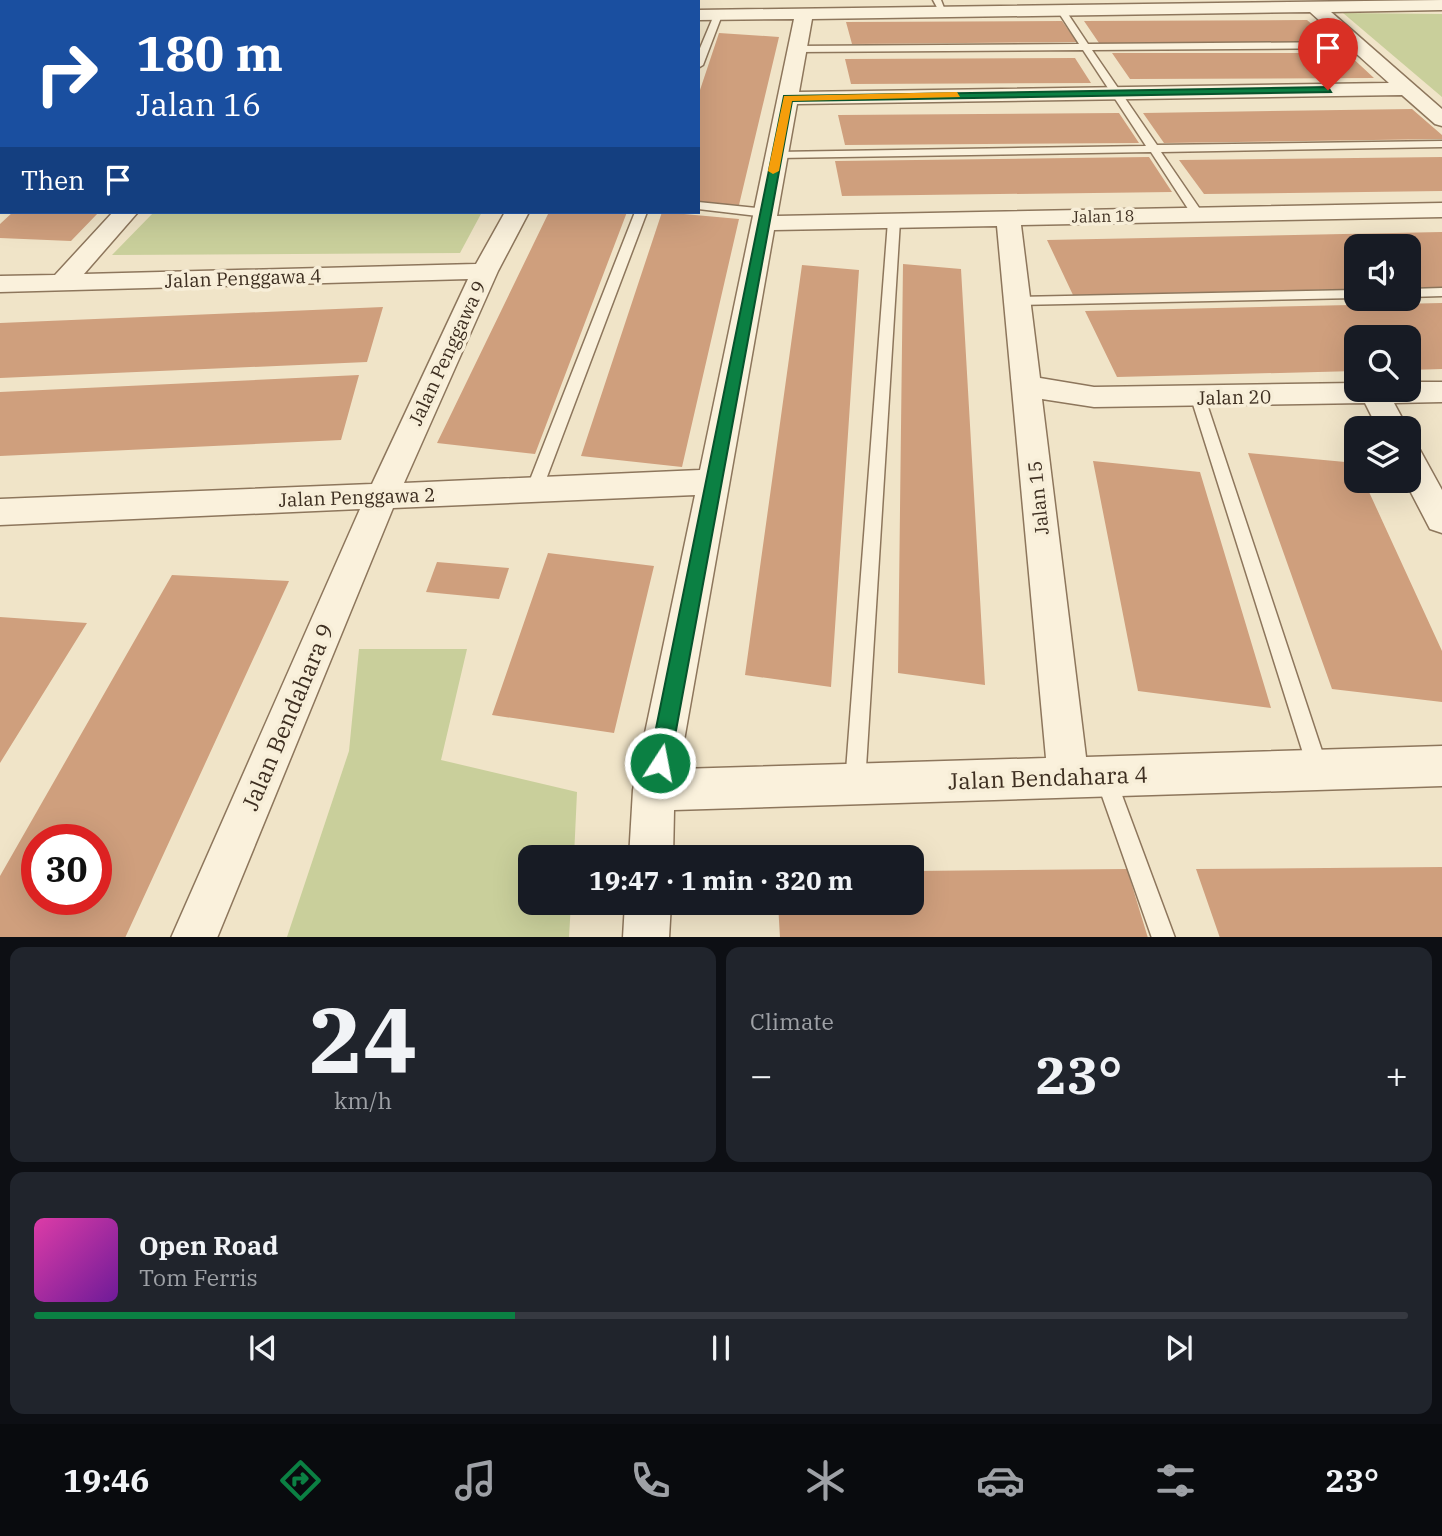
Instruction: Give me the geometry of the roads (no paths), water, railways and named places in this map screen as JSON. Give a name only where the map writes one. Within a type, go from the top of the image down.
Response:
[{"type":"street","points":[[700,15],[940,6],[1034,5],[1061,10],[1442,5]]},
{"type":"street","points":[[1314,6],[1354,45],[1442,120]]},
{"type":"street","points":[[652,845],[654,790],[804,13]]},
{"type":"street","points":[[788,98],[1407,89]]},
{"type":"street","name":"Jalan 18","points":[[764,218],[894,221],[1442,210]]},
{"type":"street","points":[[62,283],[124,214]]},
{"type":"street","name":"Jalan Penggawa 9","points":[[382,496],[485,271],[516,214]]},
{"type":"street","name":"Jalan 15","points":[[1008,218],[1026,386],[1086,776]]},
{"type":"street","name":"Jalan Penggawa 4","points":[[0,285],[485,271]]},
{"type":"street","name":"Jalan 20","points":[[1026,386],[1094,397],[1198,398],[1344,394]]},
{"type":"street","name":"Jalan 20","points":[[1421,392],[1442,392]]},
{"type":"street","points":[[1421,481],[1442,520]]},
{"type":"street","name":"Jalan Penggawa 2","points":[[0,512],[714,482]]},
{"type":"street","name":"Jalan Bendahara 9","points":[[194,937],[382,496]]},
{"type":"street","name":"Jalan Bendahara 4","points":[[654,790],[1442,765]]},
{"type":"street","points":[[646,937],[647,915]]},
{"type":"lane","points":[[1061,10],[1198,215]]},
{"type":"lane","points":[[700,60],[718,15]]},
{"type":"lane","points":[[797,49],[1354,45]]},
{"type":"lane","points":[[776,155],[1442,144]]},
{"type":"lane","points":[[700,205],[764,218]]},
{"type":"lane","points":[[534,490],[640,214]]},
{"type":"lane","points":[[855,784],[894,221]]},
{"type":"lane","points":[[1421,293],[1442,292]]},
{"type":"lane","points":[[1017,301],[1344,294]]},
{"type":"lane","points":[[1198,398],[1318,769]]},
{"type":"lane","points":[[1086,776],[1164,937]]}]
